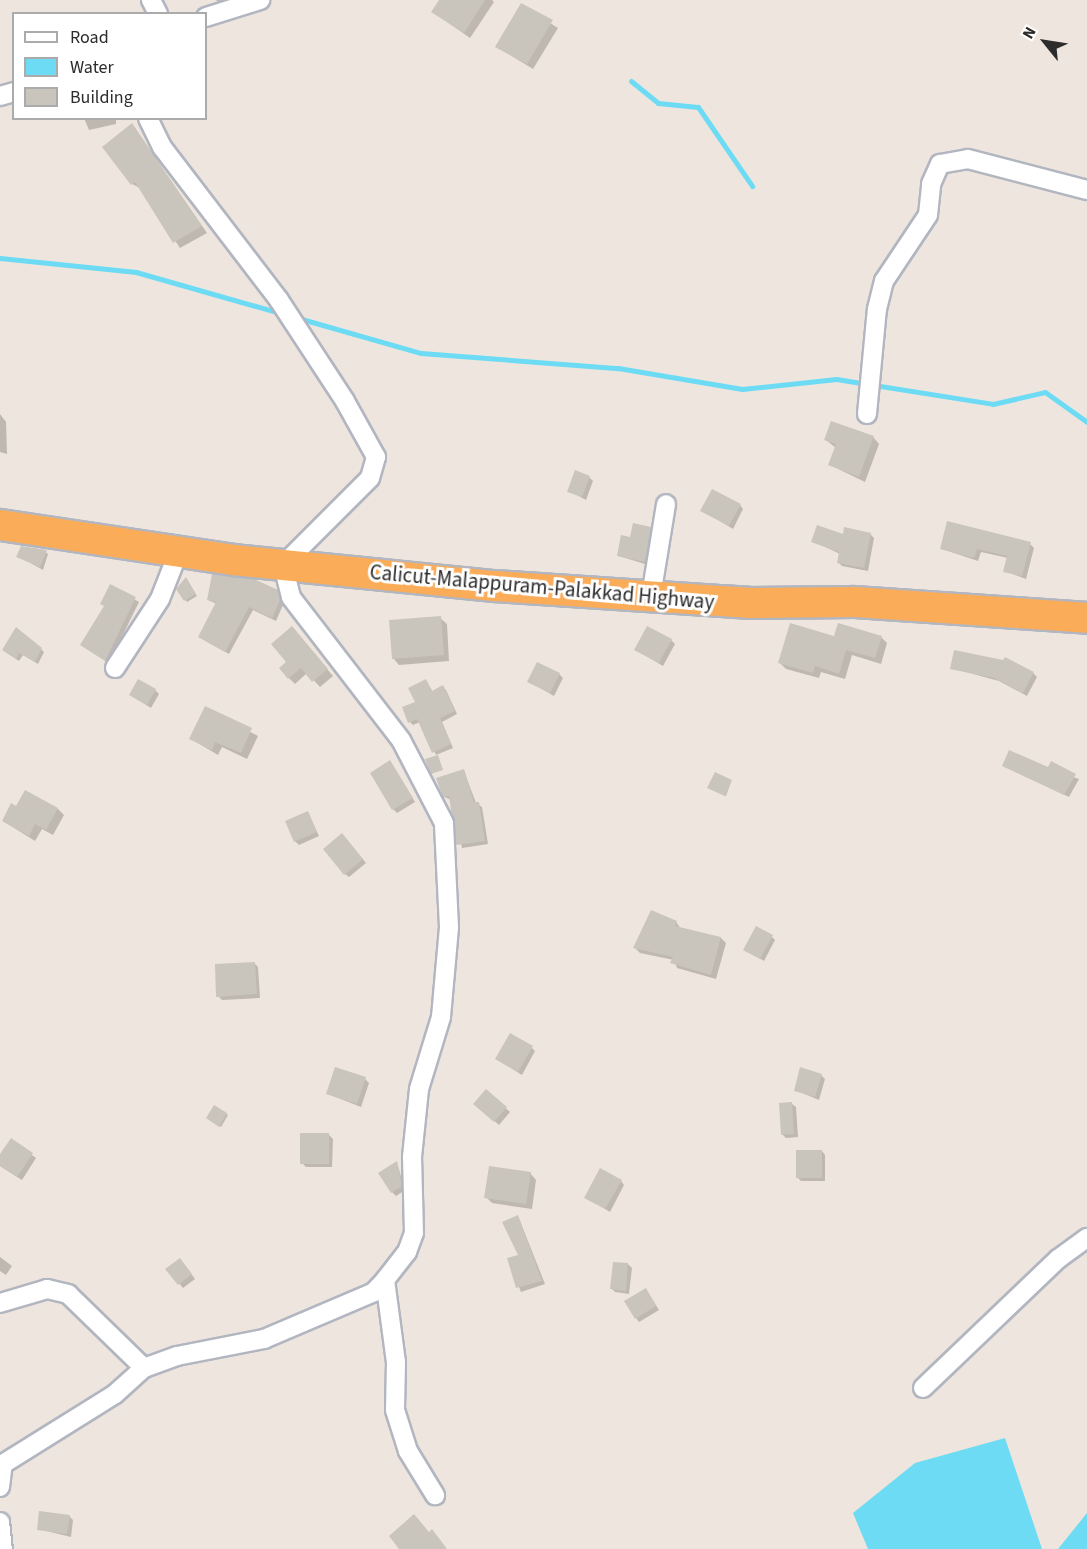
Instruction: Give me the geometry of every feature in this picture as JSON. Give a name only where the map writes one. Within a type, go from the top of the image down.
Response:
[{"type":"highway","name":"Calicut-Malappuram-Palakkad Highway","points":[[0,525],[178,553],[283,565],[748,603],[855,602],[1087,618]]},
{"type":"street","points":[[207,17],[260,0]]},
{"type":"street","points":[[0,1487],[3,1464],[115,1394],[144,1368],[177,1356],[264,1340],[374,1292],[407,1252],[414,1233],[412,1157],[419,1089],[441,1017],[449,927],[444,823],[401,740],[291,597],[283,565],[370,478],[376,457],[320,361],[279,300],[162,147],[149,120]]},
{"type":"street","points":[[869,406],[874,371],[877,309],[884,281],[928,215],[931,184],[940,164],[968,159],[1087,190]]},
{"type":"street","points":[[651,596],[666,504]]},
{"type":"street","points":[[115,668],[160,599],[178,553]]},
{"type":"street","points":[[923,1389],[1058,1258],[1087,1238]]},
{"type":"street","points":[[385,1280],[396,1362],[394,1410],[408,1450],[435,1495]]},
{"type":"street","points":[[0,1303],[47,1289],[68,1294],[144,1368]]},
{"type":"street","points":[[0,1522],[3,1549]]},
{"type":"water","points":[[1005,1438],[1042,1549],[868,1549],[853,1513],[915,1463]]},
{"type":"water","points":[[1087,1513],[1087,1549],[1058,1549]]},
{"type":"building","points":[[439,0],[485,0],[464,33],[431,12]]},
{"type":"building","points":[[521,3],[553,20],[527,64],[495,47]]},
{"type":"building","points":[[132,123],[202,226],[173,243],[135,182],[131,185],[102,147]]},
{"type":"building","points":[[831,421],[874,436],[859,477],[828,465],[836,444],[824,440]]},
{"type":"building","points":[[575,470],[590,476],[582,497],[567,492]]},
{"type":"building","points":[[712,489],[741,504],[729,526],[700,511]]},
{"type":"building","points":[[947,521],[1031,542],[1022,576],[1003,572],[1007,556],[977,549],[974,558],[940,549]]},
{"type":"building","points":[[633,523],[651,527],[645,562],[617,556],[621,535],[630,537]]},
{"type":"building","points":[[817,525],[843,534],[844,527],[871,533],[864,568],[837,563],[839,552],[811,542]]},
{"type":"building","points":[[21,546],[47,550],[40,567],[16,557]]},
{"type":"building","points":[[212,574],[254,579],[278,590],[280,600],[272,618],[249,607],[225,652],[198,637],[216,602],[207,600]]},
{"type":"building","points":[[186,577],[196,594],[184,601],[176,589]]},
{"type":"building","points":[[110,584],[136,597],[105,661],[80,645],[104,606],[100,604]]},
{"type":"building","points":[[441,616],[444,655],[392,659],[389,620]]},
{"type":"building","points":[[790,623],[834,636],[838,623],[882,636],[875,658],[846,650],[839,674],[815,666],[813,673],[778,663]]},
{"type":"building","points":[[292,626],[328,669],[312,682],[301,668],[288,679],[279,668],[286,662],[271,644]]},
{"type":"building","points":[[647,626],[672,639],[659,663],[634,650]]},
{"type":"building","points":[[16,627],[42,648],[35,662],[19,653],[16,659],[2,650]]},
{"type":"building","points":[[954,650],[1003,660],[1005,657],[1034,672],[1023,693],[994,678],[950,669]]},
{"type":"building","points":[[537,662],[560,673],[550,693],[527,682]]},
{"type":"building","points":[[138,679],[156,689],[147,705],[129,695]]},
{"type":"building","points":[[426,679],[432,691],[443,685],[455,711],[440,718],[451,744],[432,753],[417,719],[408,723],[402,707],[415,702],[408,688]]},
{"type":"building","points":[[205,706],[252,728],[241,753],[215,742],[212,750],[189,739]]},
{"type":"building","points":[[1009,750],[1048,767],[1051,761],[1076,774],[1064,795],[1002,766]]},
{"type":"building","points":[[438,755],[443,770],[431,774],[425,759]]},
{"type":"building","points":[[390,760],[413,798],[392,810],[370,773]]},
{"type":"building","points":[[464,769],[474,802],[479,802],[485,841],[456,845],[449,796],[443,798],[436,778]]},
{"type":"building","points":[[715,772],[732,780],[725,796],[707,788]]},
{"type":"building","points":[[25,790],[58,808],[46,830],[35,824],[29,836],[2,821],[11,803],[16,806]]},
{"type":"building","points":[[308,811],[317,832],[294,842],[285,821]]},
{"type":"building","points":[[342,833],[363,859],[344,875],[323,849]]},
{"type":"building","points":[[651,910],[677,921],[675,926],[721,937],[711,975],[670,963],[673,957],[633,948]]},
{"type":"building","points":[[756,926],[773,935],[760,959],[743,950]]},
{"type":"building","points":[[255,962],[257,994],[216,997],[215,964]]},
{"type":"building","points":[[510,1033],[533,1046],[518,1072],[495,1059]]},
{"type":"building","points":[[335,1067],[366,1077],[357,1104],[326,1094]]},
{"type":"building","points":[[800,1067],[822,1074],[815,1097],[794,1091]]},
{"type":"building","points":[[486,1089],[507,1107],[494,1122],[473,1104]]},
{"type":"building","points":[[792,1102],[794,1134],[781,1135],[779,1103]]},
{"type":"building","points":[[214,1105],[227,1113],[219,1127],[206,1118]]},
{"type":"building","points":[[300,1133],[329,1133],[329,1164],[300,1164]]},
{"type":"building","points":[[11,1138],[33,1153],[17,1177],[0,1166],[0,1154]]},
{"type":"building","points":[[796,1150],[822,1150],[822,1178],[796,1178]]},
{"type":"building","points":[[397,1161],[402,1186],[391,1193],[378,1173]]},
{"type":"building","points":[[489,1166],[531,1172],[526,1204],[484,1198]]},
{"type":"building","points":[[600,1168],[622,1180],[605,1209],[584,1198]]},
{"type":"building","points":[[518,1215],[542,1281],[516,1288],[507,1258],[518,1255],[502,1222]]},
{"type":"building","points":[[180,1258],[192,1274],[178,1285],[165,1269]]},
{"type":"building","points":[[613,1262],[628,1263],[626,1291],[610,1289]]},
{"type":"building","points":[[646,1288],[656,1306],[635,1319],[624,1301]]},
{"type":"building","points":[[39,1511],[70,1515],[67,1534],[37,1530]]},
{"type":"building","points":[[414,1514],[429,1532],[432,1529],[447,1549],[399,1549],[389,1536]]},
{"type":"waterway","points":[[631,81],[658,103],[698,107],[752,186]]},
{"type":"waterway","points":[[0,258],[136,272],[283,314]]},
{"type":"waterway","points":[[298,318],[421,353],[618,368],[742,389],[836,379],[993,404],[1045,392],[1087,422]]}]
